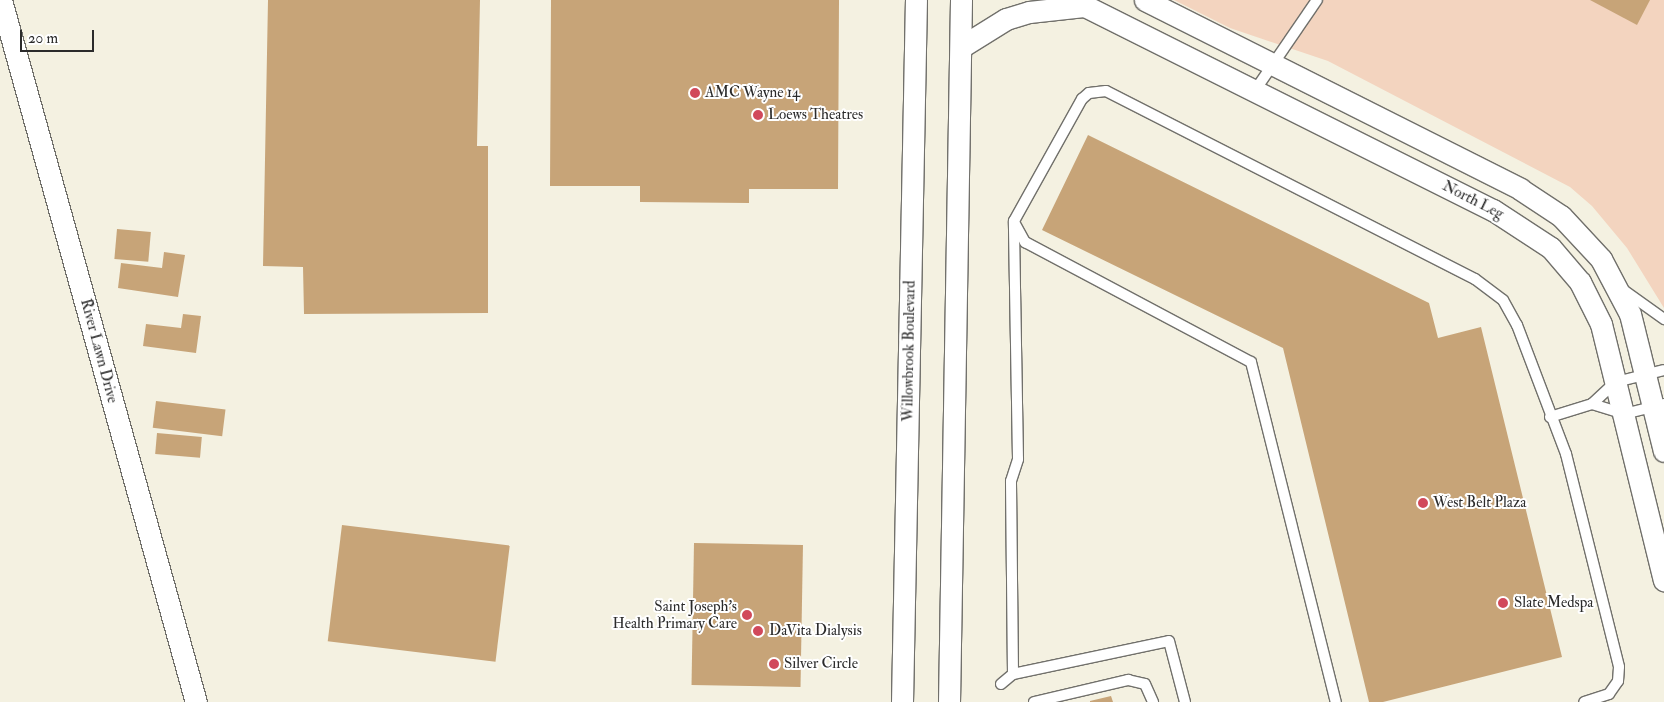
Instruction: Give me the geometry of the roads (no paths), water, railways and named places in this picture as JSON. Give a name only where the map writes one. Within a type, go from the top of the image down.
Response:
[{"type":"street","name":"River Lawn Drive","points":[[2,0],[196,702]]},
{"type":"street","name":"Willowbrook Boulevard","points":[[902,702],[916,0]]},
{"type":"street","points":[[949,702],[961,0]]},
{"type":"street","name":"North Leg","points":[[1145,0],[1541,201],[1582,236],[1616,285],[1655,372],[1664,451]]},
{"type":"street","points":[[961,47],[1006,18],[1079,3]]},
{"type":"street","name":"North Leg","points":[[1079,3],[1256,89],[1534,234],[1566,264],[1592,303],[1616,382],[1664,580]]},
{"type":"lane","points":[[1256,89],[1271,64],[1317,0]]},
{"type":"lane","points":[[1013,674],[1011,481],[1018,458],[1014,221],[1082,99],[1089,93],[1106,91],[1475,279],[1503,300],[1517,325],[1550,417],[1566,454],[1619,667],[1618,681],[1609,694],[1584,702]]},
{"type":"lane","points":[[1014,221],[1025,242],[1251,362],[1336,702]]},
{"type":"lane","points":[[1616,285],[1664,319]]},
{"type":"lane","points":[[1550,417],[1592,404],[1616,382],[1655,372]]},
{"type":"lane","points":[[1592,404],[1624,414],[1659,405]]},
{"type":"lane","points":[[1001,684],[1013,674],[1169,641],[1185,702]]},
{"type":"lane","points":[[1034,702],[1128,680],[1145,684],[1153,702]]},
{"type":"place","name":"AMC Wayne 14","points":[[695,93]]},
{"type":"place","name":"Loews Theatres","points":[[758,115]]},
{"type":"place","name":"West Belt Plaza","points":[[1423,503]]},
{"type":"place","name":"Slate Medspa","points":[[1503,603]]},
{"type":"place","name":"Saint Joseph's Health Primary Care","points":[[747,615]]},
{"type":"place","name":"DaVita Dialysis","points":[[758,631]]},
{"type":"place","name":"Silver Circle","points":[[774,664]]}]
